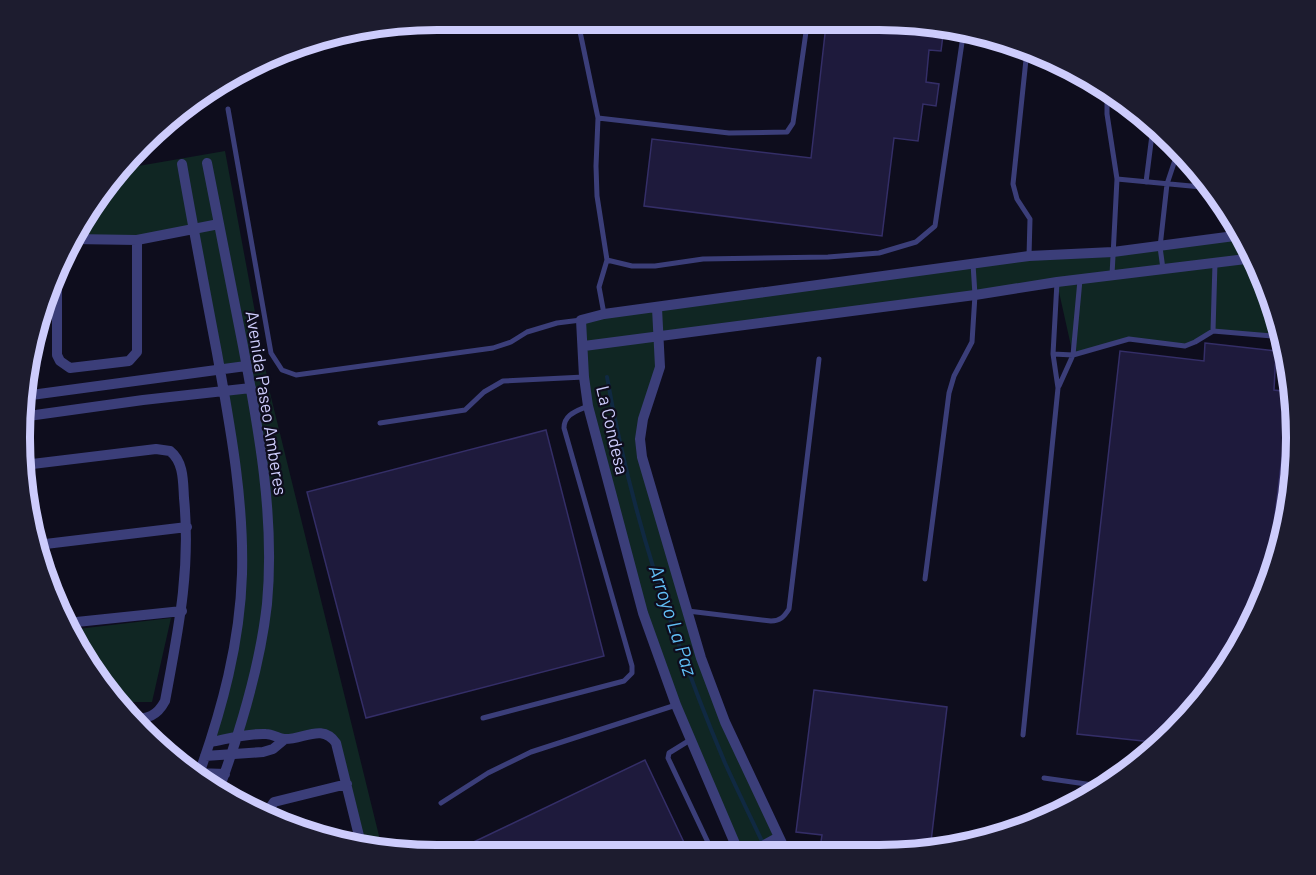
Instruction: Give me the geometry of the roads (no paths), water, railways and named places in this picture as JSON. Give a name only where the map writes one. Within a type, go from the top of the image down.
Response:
[{"type":"street","name":"Avenida Paseo Amberes","points":[[207,163],[264,470],[269,548],[267,603],[259,655],[237,738],[222,782]]},
{"type":"street","points":[[182,164],[224,392],[241,513],[242,576],[235,642],[227,685],[200,768]]},
{"type":"street","points":[[82,239],[137,240],[219,224]]},
{"type":"street","points":[[581,320],[604,314],[1029,256],[1113,252],[1232,236]]},
{"type":"street","points":[[57,293],[57,355],[60,361],[70,368],[123,363],[133,359],[137,352],[137,240]]},
{"type":"street","points":[[584,346],[975,295],[1057,282],[1245,259]]},
{"type":"street","name":"La Condesa","points":[[657,308],[660,367],[643,419],[641,448],[701,658],[725,722],[774,840],[779,845]]},
{"type":"street","name":"La Condesa","points":[[581,320],[588,406],[643,613],[676,705],[736,845]]},
{"type":"street","points":[[32,395],[246,366]]},
{"type":"street","points":[[31,416],[250,388]]},
{"type":"street","points":[[31,464],[156,449],[170,451],[180,463],[187,527],[182,611],[165,701],[160,710],[142,718]]},
{"type":"street","points":[[44,544],[187,527]]},
{"type":"street","points":[[74,622],[182,611]]},
{"type":"street","points":[[205,756],[269,751],[285,739],[319,732],[326,733],[336,743],[359,837]]},
{"type":"street","points":[[210,742],[265,734],[285,739]]},
{"type":"street","points":[[207,773],[225,774]]},
{"type":"street","points":[[272,809],[272,804],[278,800],[347,784]]},
{"type":"street","points":[[764,845],[774,840]]},
{"type":"lane","points":[[580,30],[598,118],[597,196],[607,260],[599,287],[604,314]]},
{"type":"lane","points":[[598,118],[729,133],[788,132],[793,123],[806,30]]},
{"type":"lane","points":[[607,260],[632,266],[655,266],[702,259],[828,257],[879,253],[916,242],[934,226],[962,39]]},
{"type":"lane","points":[[1026,58],[1013,184],[1017,199],[1030,219],[1029,256]]},
{"type":"lane","points":[[1107,100],[1117,179],[1112,277]]},
{"type":"lane","points":[[228,109],[271,353],[282,370],[296,375],[493,348],[511,342],[527,332],[557,323],[581,320]]},
{"type":"lane","points":[[1146,182],[1152,135]]},
{"type":"lane","points":[[1163,269],[1160,247],[1167,184],[1176,158]]},
{"type":"lane","points":[[1117,179],[1200,187]]},
{"type":"lane","points":[[1213,331],[1215,263]]},
{"type":"lane","points":[[924,579],[946,410],[954,376],[972,342],[975,295],[973,264]]},
{"type":"lane","points":[[1058,387],[1073,355],[1080,280]]},
{"type":"lane","points":[[1023,735],[1058,387],[1053,354],[1057,282]]},
{"type":"lane","points":[[1053,354],[1073,355],[1122,340],[1185,346],[1213,331],[1273,336]]},
{"type":"lane","points":[[687,611],[771,621],[781,619],[789,609],[819,359]]},
{"type":"lane","points":[[380,423],[465,410],[483,392],[503,381],[584,377]]},
{"type":"lane","points":[[483,718],[624,681],[632,673],[632,666],[564,428],[570,414],[588,406]]},
{"type":"lane","points":[[441,803],[511,761],[531,752],[676,705]]},
{"type":"lane","points":[[690,740],[669,753],[668,758],[708,845]]},
{"type":"lane","points":[[1044,778],[1091,785]]},
{"type":"waterway","name":"Arroyo La Paz","points":[[607,377],[628,476],[671,622],[725,763],[764,845]]}]
